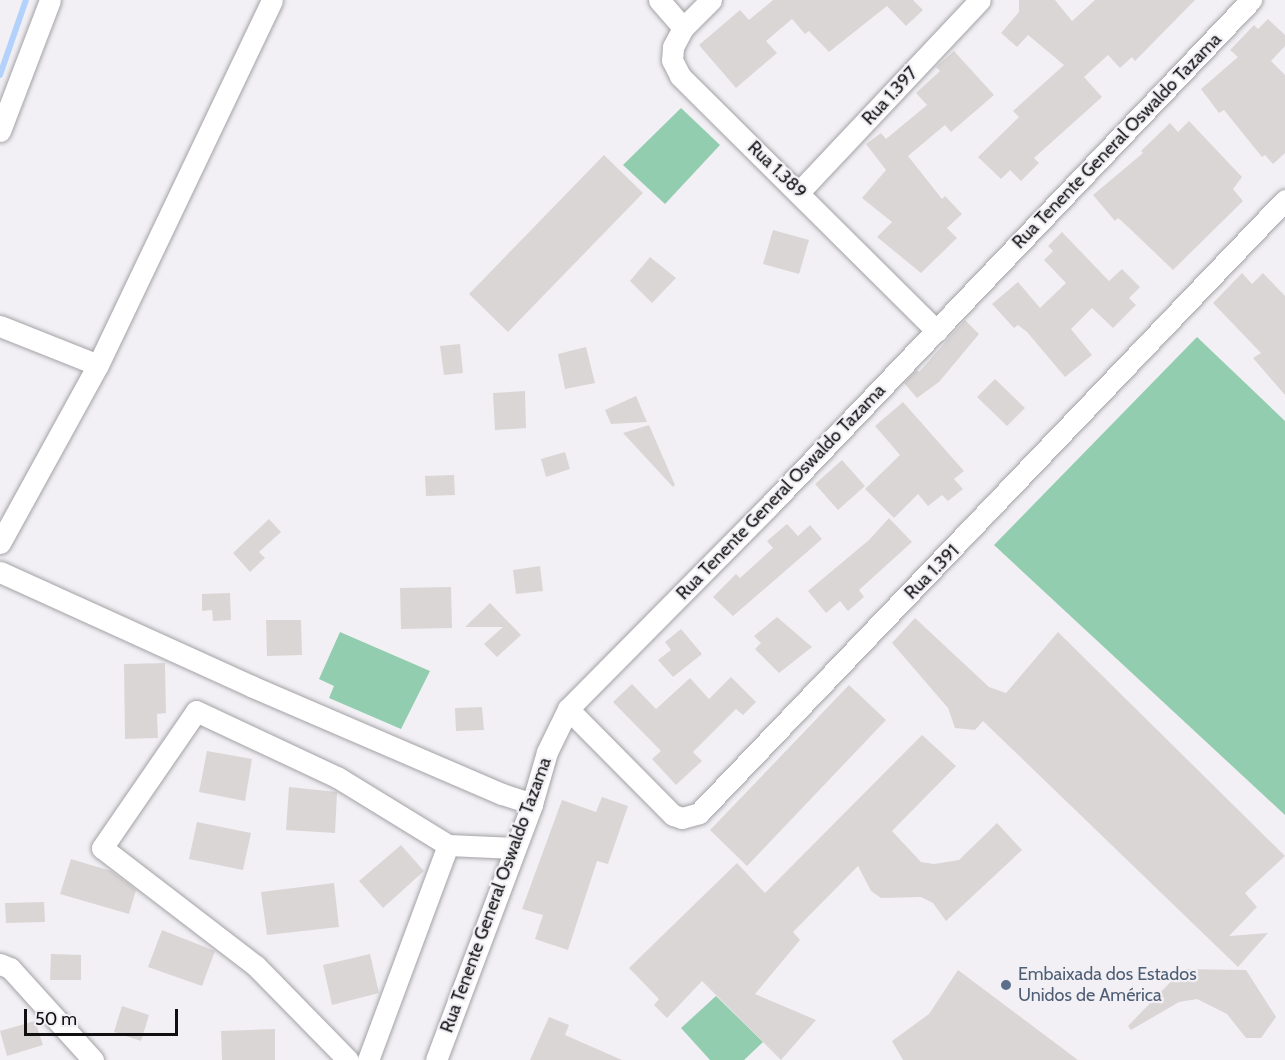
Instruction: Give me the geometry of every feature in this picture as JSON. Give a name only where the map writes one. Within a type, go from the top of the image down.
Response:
[{"type":"street","points":[[0,131],[50,0]]},
{"type":"street","points":[[0,543],[98,365],[272,0]]},
{"type":"street","points":[[659,0],[682,28]]},
{"type":"street","name":"Rua 1.389","points":[[711,0],[682,28],[673,47],[672,60],[680,76],[800,191],[937,331]]},
{"type":"street","name":"Rua 1.397","points":[[800,191],[980,0]]},
{"type":"street","name":"Rua Tenente General Oswaldo Tazama","points":[[436,1060],[532,804],[547,752],[568,709],[937,331],[1251,0]]},
{"type":"street","name":"Rua 1.391","points":[[568,709],[673,815],[682,818],[699,813],[1285,200]]},
{"type":"street","points":[[0,326],[98,365]]},
{"type":"street","points":[[0,572],[251,686],[502,794],[532,804]]},
{"type":"street","points":[[348,1060],[256,966],[102,848],[196,711],[336,777],[448,845],[515,848]]},
{"type":"street","points":[[369,1060],[448,845]]},
{"type":"street","points":[[0,964],[10,968],[93,1060]]},
{"type":"green space","points":[[681,108],[720,145],[665,204],[623,165]]},
{"type":"green space","points":[[1197,337],[1285,421],[1285,815],[994,545]]},
{"type":"green space","points":[[340,632],[430,671],[401,729],[329,698],[334,686],[319,679]]},
{"type":"green space","points":[[716,996],[763,1042],[744,1060],[710,1060],[681,1028]]},
{"type":"building","points":[[773,0],[913,0],[923,10],[906,26],[887,6],[829,52],[809,31],[805,34],[792,19],[766,41],[777,53],[736,88],[699,45],[740,10],[749,20]]},
{"type":"building","points":[[1019,0],[1055,0],[1072,21],[1095,0],[1195,0],[1135,61],[1132,57],[1120,68],[1108,55],[1084,77],[1102,97],[1034,158],[1039,163],[1021,181],[1010,170],[1001,179],[978,157],[1019,117],[1013,111],[1064,65],[1028,35],[1017,47],[1001,33],[1019,12]]},
{"type":"building","points":[[1268,19],[1285,35],[1285,46],[1271,61],[1285,75],[1285,153],[1273,164],[1265,155],[1262,157],[1224,110],[1219,113],[1201,89],[1238,57],[1230,50],[1254,25],[1258,29]]},
{"type":"building","points":[[954,51],[994,95],[951,132],[945,125],[908,156],[942,199],[945,196],[962,214],[947,228],[957,238],[921,273],[877,237],[892,222],[862,198],[886,170],[866,144],[881,133],[886,139],[927,105],[916,93],[940,71],[936,67]]},
{"type":"building","points":[[1189,121],[1242,177],[1233,189],[1243,201],[1173,270],[1118,218],[1115,221],[1093,195],[1143,153],[1141,151],[1170,123],[1178,132]]},
{"type":"building","points":[[604,155],[643,193],[508,332],[469,294]]},
{"type":"building","points":[[773,230],[809,240],[799,274],[763,264]]},
{"type":"building","points":[[1062,232],[1109,281],[1122,269],[1140,287],[1129,298],[1136,305],[1113,328],[1092,308],[1071,329],[1092,355],[1065,377],[1027,332],[1018,325],[1014,328],[992,304],[1018,282],[1040,308],[1066,283],[1044,260],[1053,251],[1048,246]]},
{"type":"building","points":[[650,257],[676,278],[652,303],[630,281]]},
{"type":"building","points":[[1242,273],[1252,284],[1263,273],[1285,296],[1285,395],[1253,358],[1261,353],[1213,303]]},
{"type":"building","points":[[965,320],[979,334],[939,382],[917,398],[904,383],[917,370],[919,372]]},
{"type":"building","points":[[460,344],[463,373],[444,375],[440,346]]},
{"type":"building","points":[[586,347],[595,383],[565,389],[558,354]]},
{"type":"building","points":[[995,379],[1025,408],[1007,426],[977,397]]},
{"type":"building","points":[[525,391],[526,428],[495,430],[493,393]]},
{"type":"building","points":[[636,396],[647,422],[611,424],[605,410]]},
{"type":"building","points":[[903,402],[964,471],[954,479],[963,489],[948,501],[942,495],[928,506],[918,494],[894,518],[865,489],[900,455],[875,426]]},
{"type":"building","points":[[649,425],[675,485],[673,487],[623,433]]},
{"type":"building","points":[[565,452],[570,469],[546,477],[541,459]]},
{"type":"building","points":[[842,460],[865,486],[838,510],[815,484]]},
{"type":"building","points":[[454,475],[455,495],[426,496],[425,476]]},
{"type":"building","points":[[889,518],[912,542],[859,590],[864,597],[848,611],[840,601],[826,613],[808,591],[869,540]]},
{"type":"building","points":[[269,519],[281,532],[259,552],[265,558],[250,572],[233,553]]},
{"type":"building","points":[[787,524],[798,536],[810,525],[822,539],[733,616],[713,597],[736,574],[740,578],[773,548],[767,541]]},
{"type":"building","points":[[540,566],[543,591],[516,594],[513,570]]},
{"type":"building","points":[[451,587],[452,628],[401,629],[400,588]]},
{"type":"building","points":[[230,593],[231,620],[213,621],[212,610],[202,611],[202,594]]},
{"type":"building","points":[[490,603],[521,635],[497,657],[484,644],[503,627],[465,627]]},
{"type":"building","points":[[777,617],[812,647],[779,673],[755,649],[761,643],[754,636]]},
{"type":"building","points":[[915,618],[989,687],[1006,693],[1058,632],[1285,856],[1245,893],[1257,907],[1229,936],[1268,933],[1238,967],[983,721],[975,730],[955,728],[948,708],[892,643]]},
{"type":"building","points":[[266,620],[301,620],[302,655],[267,656]]},
{"type":"building","points":[[681,629],[702,654],[673,677],[658,660],[671,650],[665,642]]},
{"type":"building","points":[[165,663],[166,713],[157,714],[158,738],[125,739],[124,664]]},
{"type":"building","points":[[731,677],[756,702],[743,715],[736,709],[693,752],[702,761],[676,785],[652,759],[661,751],[613,702],[632,684],[656,709],[690,678],[709,699]]},
{"type":"building","points":[[849,685],[886,720],[747,866],[710,830]]},
{"type":"building","points":[[482,707],[484,730],[456,731],[455,708]]},
{"type":"building","points":[[922,735],[956,766],[892,831],[921,862],[934,864],[959,860],[997,823],[1022,850],[946,921],[933,903],[921,897],[881,898],[871,891],[858,866],[793,932],[800,940],[755,994],[816,1020],[781,1060],[702,981],[667,1018],[654,1005],[659,999],[629,968],[737,863],[765,893]]},
{"type":"building","points":[[207,751],[252,759],[245,801],[199,792]]},
{"type":"building","points":[[289,787],[337,792],[335,833],[286,830]]},
{"type":"building","points":[[602,797],[628,806],[608,864],[597,861],[568,950],[535,939],[543,915],[522,909],[562,800],[596,812]]},
{"type":"building","points":[[197,822],[251,833],[243,870],[189,859]]},
{"type":"building","points":[[401,845],[424,871],[383,908],[359,881]]},
{"type":"building","points":[[71,859],[111,871],[136,890],[129,914],[60,894]]},
{"type":"building","points":[[334,883],[339,927],[267,935],[261,892]]},
{"type":"building","points":[[44,902],[45,922],[6,923],[5,903]]},
{"type":"building","points":[[162,930],[215,951],[202,986],[148,967]]},
{"type":"building","points":[[51,954],[81,955],[81,980],[50,980]]},
{"type":"building","points":[[370,954],[379,993],[332,1005],[323,965]]},
{"type":"building","points":[[1183,969],[1246,970],[1276,1017],[1261,1038],[1246,1038],[1227,1014],[1197,999],[1179,1002],[1131,1030],[1128,1026]]},
{"type":"building","points":[[958,970],[1078,1060],[903,1060],[892,1041],[929,1014]]},
{"type":"building","points":[[122,1006],[149,1015],[141,1041],[114,1032]]},
{"type":"building","points":[[549,1017],[569,1025],[565,1035],[622,1060],[530,1060]]},
{"type":"building","points":[[35,1021],[43,1045],[7,1056],[0,1031]]},
{"type":"building","points":[[275,1029],[275,1060],[222,1060],[221,1031]]},
{"type":"waterway","points":[[0,75],[26,0]]},
{"type":"place","name":"Embaixada dos Estados Unidos de América","points":[[1006,985]]}]
